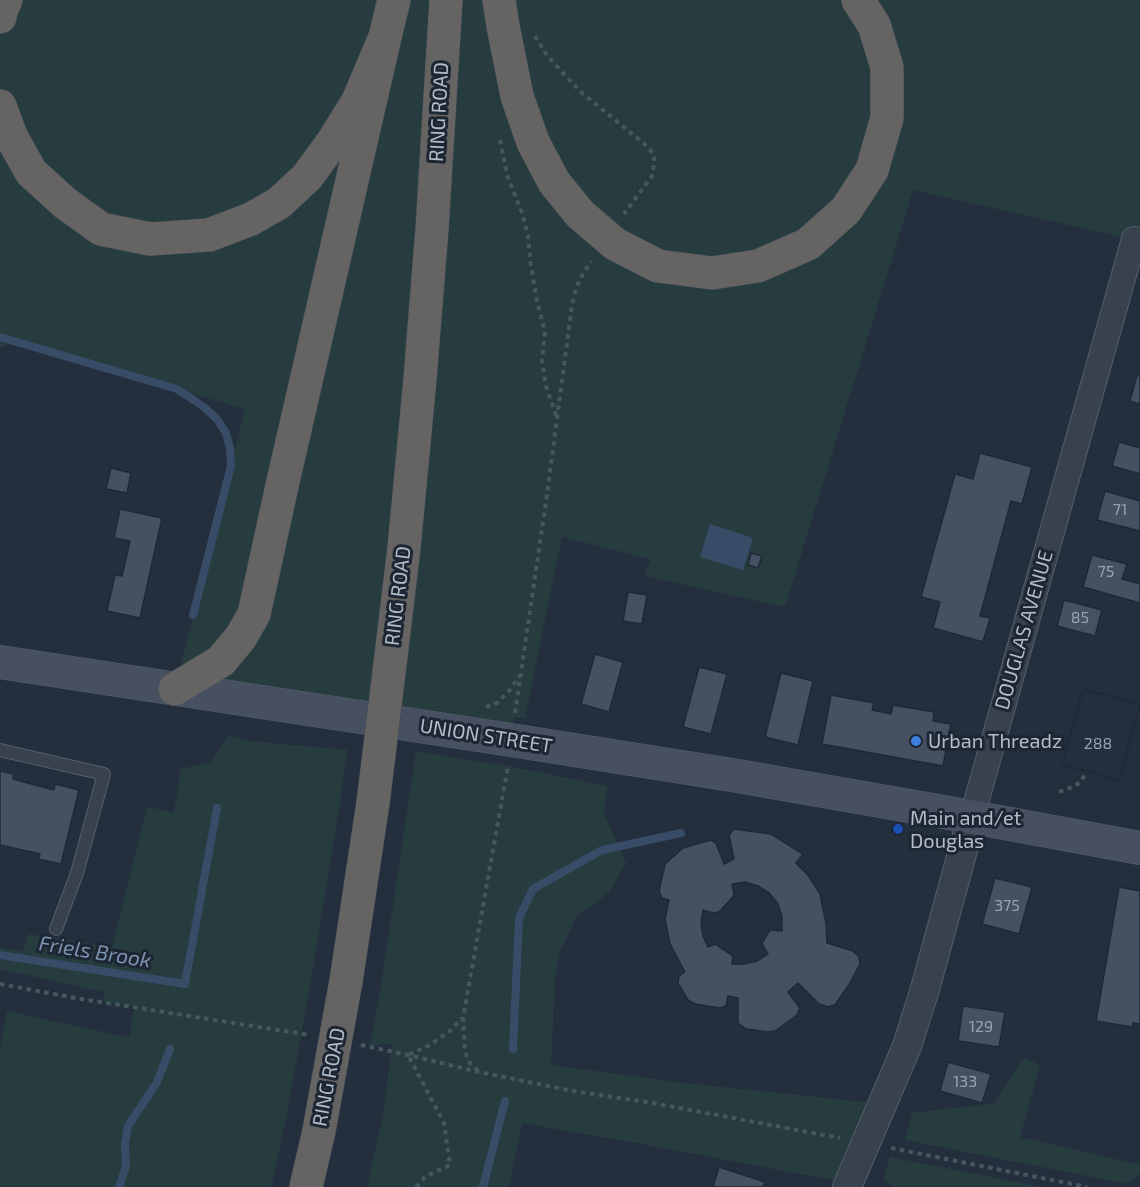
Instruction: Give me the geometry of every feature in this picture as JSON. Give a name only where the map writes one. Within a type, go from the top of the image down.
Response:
[{"type":"highway","points":[[0,17],[6,0]]},
{"type":"highway","points":[[175,689],[221,661],[241,637],[254,614],[394,0]]},
{"type":"highway","name":"RING ROAD","points":[[306,1187],[319,1131],[346,981],[373,803],[404,548],[432,229],[446,0]]},
{"type":"highway","points":[[499,0],[517,96],[533,142],[554,182],[580,214],[615,244],[658,266],[712,273],[758,266],[807,244],[846,210],[872,170],[887,118],[887,67],[874,25],[858,0]]},
{"type":"highway","points":[[0,106],[11,136],[31,172],[65,203],[101,229],[150,239],[209,235],[251,219],[279,202],[307,177],[334,140],[358,101],[385,37]]},
{"type":"main road","name":"UNION STREET","points":[[0,662],[732,775],[1140,848]]},
{"type":"street","name":"DOUGLAS AVENUE","points":[[847,1187],[877,1145],[925,989],[1134,239]]},
{"type":"lane","points":[[0,750],[104,774],[77,873],[56,929]]},
{"type":"path","points":[[530,28],[548,57],[581,92],[654,155],[652,176],[622,218]]},
{"type":"path","points":[[500,133],[507,175],[528,235],[533,278],[545,332],[542,360],[546,386],[557,418]]},
{"type":"path","points":[[514,717],[575,292],[593,258]]},
{"type":"path","points":[[477,711],[497,703],[510,690],[521,673]]},
{"type":"path","points":[[479,1072],[468,1062],[465,1052],[463,1018],[508,766]]},
{"type":"path","points":[[1059,792],[1075,786],[1087,772]]},
{"type":"path","points":[[0,984],[319,1037]]},
{"type":"path","points":[[408,1054],[428,1046],[449,1032],[463,1018]]},
{"type":"path","points":[[352,1043],[573,1091],[647,1102],[1087,1187]]},
{"type":"path","points":[[408,1054],[444,1123],[450,1165],[426,1176],[416,1187]]},
{"type":"green space","points":[[0,0],[1140,0],[1140,241],[913,190],[785,607],[645,576],[650,559],[562,537],[525,718],[514,717],[511,739],[175,689],[245,409],[14,342],[0,348]]},
{"type":"green space","points":[[229,736],[249,741],[347,750],[312,975],[271,1187],[0,1187],[0,1047],[7,1011],[130,1038],[134,1007],[103,1002],[104,992],[0,969],[0,948],[23,951],[28,934],[112,947],[147,807],[174,812],[181,769],[211,762]]},
{"type":"green space","points":[[416,751],[508,766],[607,786],[604,813],[626,864],[609,892],[577,916],[559,954],[555,980],[551,1065],[684,1083],[883,1104],[848,1183],[522,1123],[509,1187],[367,1187],[383,1114],[392,1044],[370,1046]]},
{"type":"green space","points":[[1023,1058],[1040,1065],[1020,1137],[1140,1165],[1140,1173],[1128,1184],[905,1140],[912,1113],[995,1103]]},
{"type":"green space","points":[[890,1157],[1041,1187],[895,1187],[883,1180]]},
{"type":"water","points":[[710,524],[753,538],[743,570],[700,557]]},
{"type":"building","points":[[1137,375],[1140,376],[1140,404],[1130,401]]},
{"type":"building","points":[[1119,442],[1140,448],[1140,474],[1112,466]]},
{"type":"building","points":[[980,453],[1032,467],[1022,504],[1011,501],[980,616],[990,618],[983,642],[933,628],[940,602],[921,597],[955,474],[973,479]]},
{"type":"building","points":[[111,468],[131,473],[127,493],[106,489]]},
{"type":"building","points":[[1105,491],[1140,501],[1140,531],[1097,520]]},
{"type":"building","points":[[120,509],[162,518],[140,618],[107,611],[115,575],[122,576],[130,541],[114,538]]},
{"type":"building","points":[[751,553],[762,556],[758,568],[748,565]]},
{"type":"building","points":[[1092,555],[1127,564],[1122,579],[1140,584],[1140,603],[1083,587]]},
{"type":"building","points":[[628,592],[647,595],[642,624],[623,621]]},
{"type":"building","points":[[1064,600],[1102,610],[1095,636],[1057,626]]},
{"type":"building","points":[[595,654],[623,662],[609,712],[581,704]]},
{"type":"building","points":[[699,667],[727,674],[711,734],[683,727]]},
{"type":"building","points":[[781,673],[813,681],[798,745],[765,737]]},
{"type":"building","points":[[1083,689],[1140,704],[1119,781],[1062,764]]},
{"type":"building","points":[[1083,689],[1140,704],[1119,781],[1062,764]]},
{"type":"building","points":[[831,695],[874,703],[872,710],[891,714],[893,705],[934,712],[933,721],[951,724],[943,766],[822,744]]},
{"type":"building","points":[[0,771],[14,774],[13,779],[54,790],[55,784],[79,790],[61,864],[38,859],[40,854],[0,845]]},
{"type":"building","points":[[734,829],[771,834],[803,854],[796,863],[808,875],[820,894],[826,923],[827,943],[853,951],[859,957],[860,964],[835,1005],[828,1007],[819,1004],[798,983],[788,992],[800,1008],[797,1015],[775,1031],[746,1029],[738,1023],[738,998],[728,996],[726,1006],[720,1008],[695,1004],[688,1000],[678,983],[679,976],[685,972],[670,944],[665,919],[669,900],[662,898],[659,891],[665,864],[683,848],[711,840],[716,843],[724,864],[734,859],[729,835]],"holes":[[[745,882],[769,893],[778,904],[782,917],[782,931],[770,930],[762,943],[768,954],[757,961],[732,964],[733,956],[715,944],[708,947],[701,923],[703,910],[719,912],[734,894],[732,884]]]},
{"type":"building","points":[[995,878],[1032,887],[1019,934],[982,924]]},
{"type":"building","points":[[1119,887],[1140,891],[1140,1024],[1133,1023],[1132,1027],[1096,1021]]},
{"type":"building","points":[[963,1006],[1005,1012],[999,1047],[958,1041]]},
{"type":"building","points":[[948,1062],[991,1074],[982,1103],[940,1091]]},
{"type":"building","points":[[719,1167],[765,1182],[763,1187],[713,1187]]},
{"type":"waterway","points":[[0,337],[177,389],[217,419],[226,433],[231,466],[193,615]]},
{"type":"waterway","name":"Friels Brook","points":[[0,955],[185,984],[217,808]]},
{"type":"waterway","points":[[513,1049],[519,918],[533,889],[602,850],[681,833]]},
{"type":"waterway","name":"Friels Brook","points":[[119,1187],[126,1167],[125,1144],[128,1126],[157,1082],[170,1049]]},
{"type":"waterway","points":[[483,1187],[505,1101]]},
{"type":"place","name":"Urban Threadz","points":[[916,741]]},
{"type":"place","name":"Main and/et Douglas","points":[[898,829]]}]
